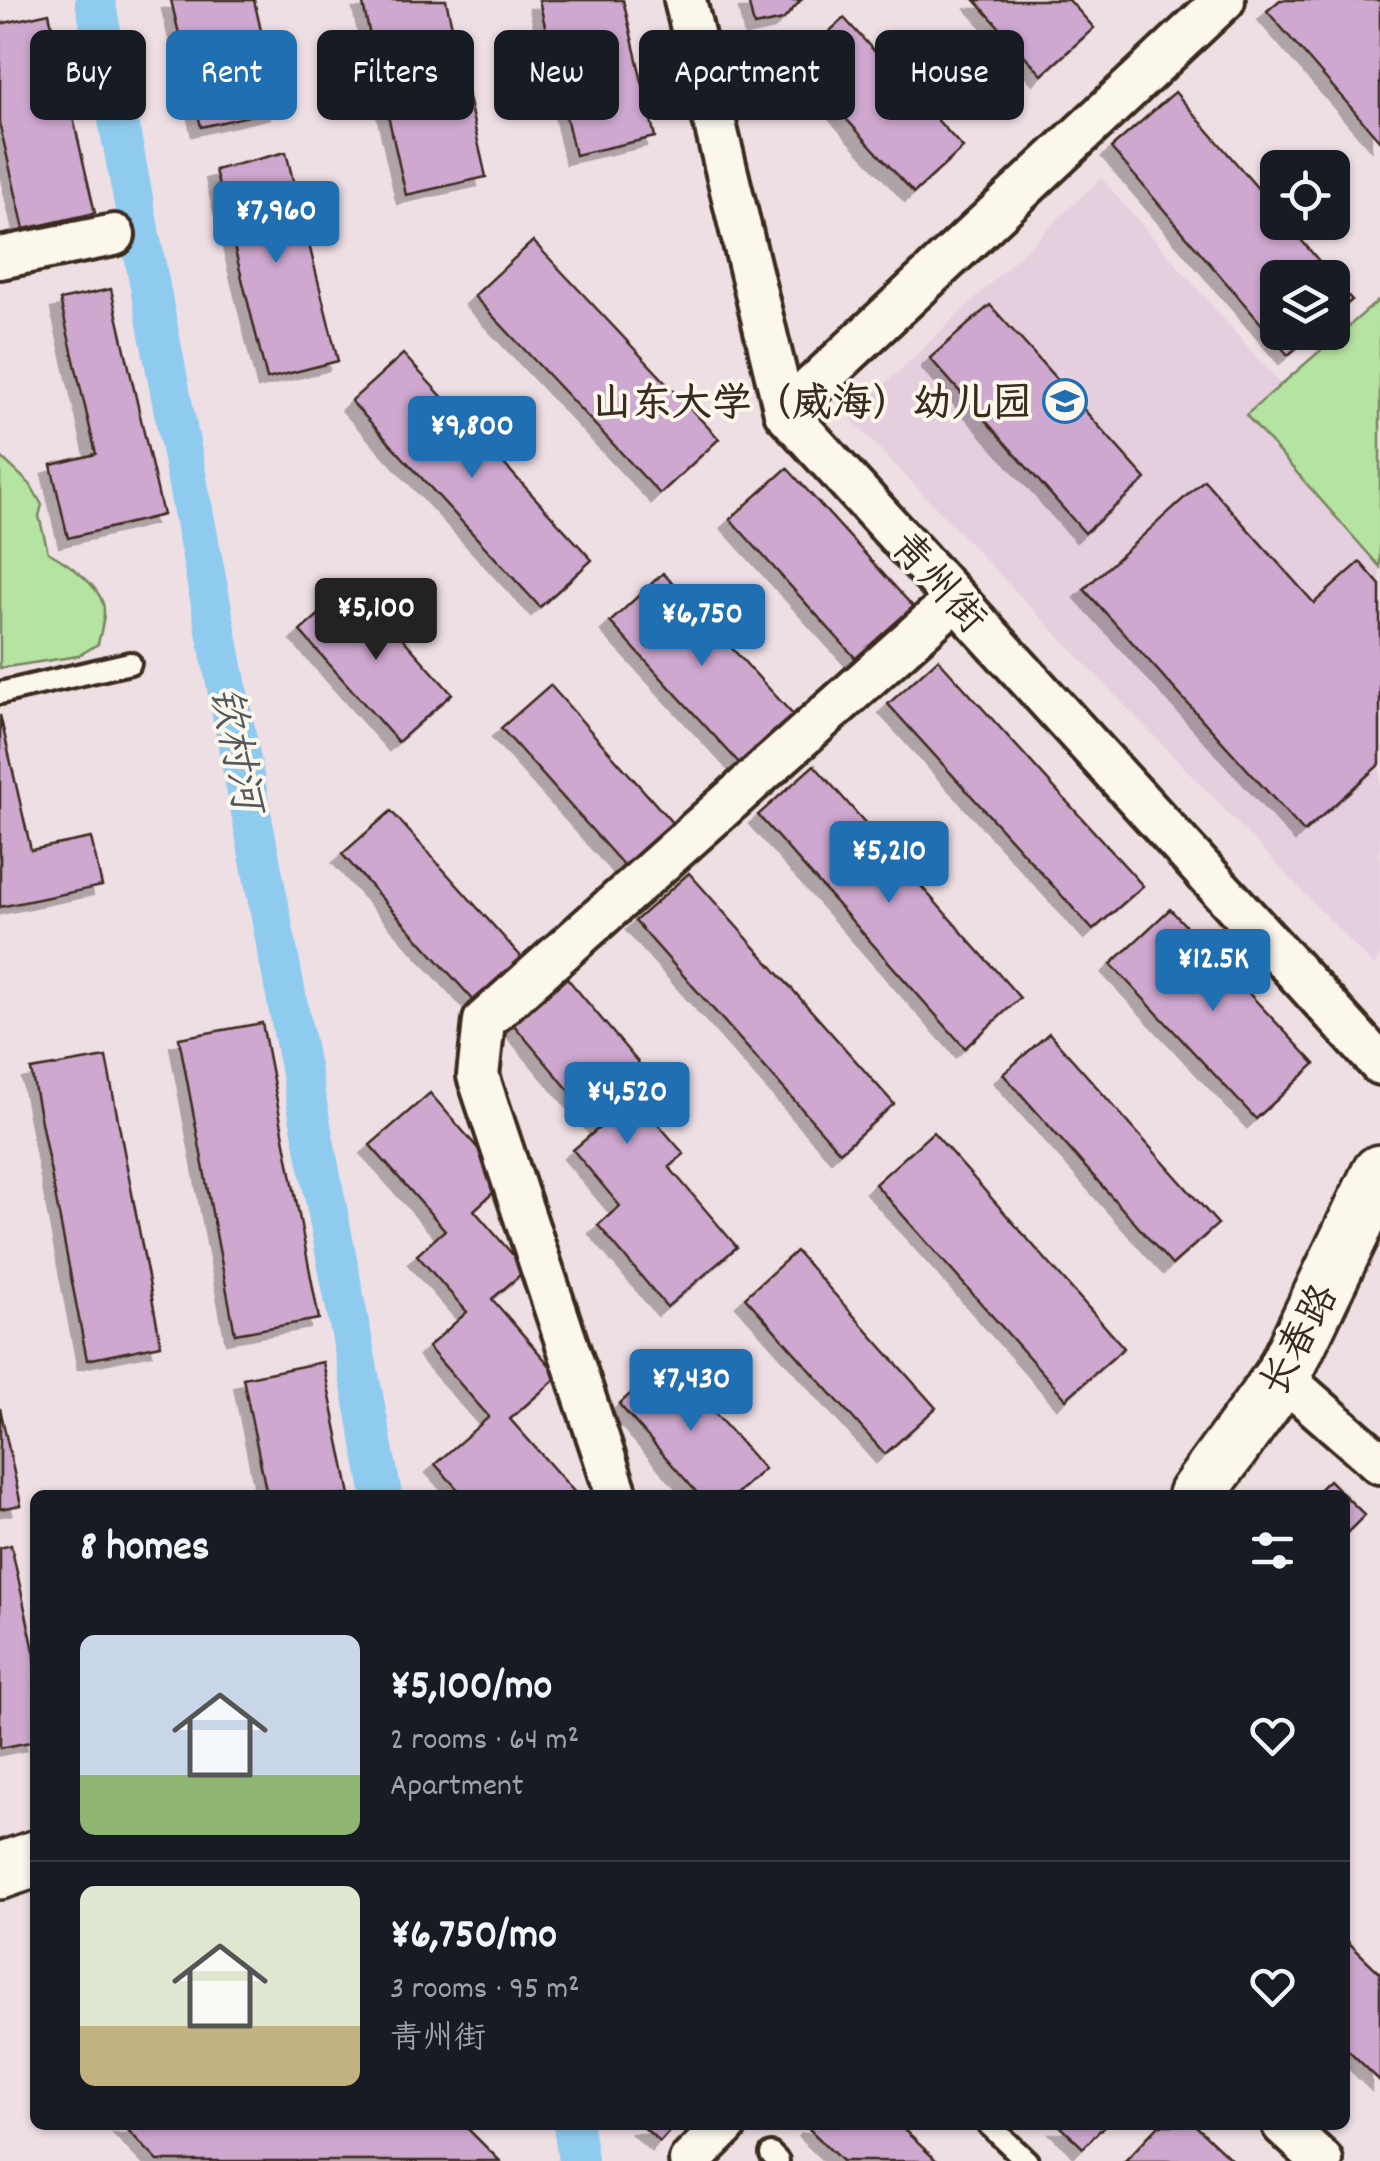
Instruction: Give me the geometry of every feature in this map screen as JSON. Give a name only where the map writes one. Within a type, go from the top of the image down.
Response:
[{"type":"street","name":"青州街","points":[[685,0],[785,412],[1380,1064]]},
{"type":"street","points":[[785,412],[1224,0]]},
{"type":"street","points":[[0,258],[114,236]]},
{"type":"street","points":[[614,1490],[478,1076],[484,1021],[956,600]]},
{"type":"street","name":"长春路","points":[[1200,1490],[1282,1378],[1380,1173]]},
{"type":"street","points":[[1282,1378],[1380,1463]]},
{"type":"street","points":[[0,1872],[30,1861]]},
{"type":"street","points":[[690,2161],[721,2130]]},
{"type":"street","points":[[1288,2130],[1322,2161]]},
{"type":"lane","points":[[0,693],[130,663]]},
{"type":"lane","points":[[994,2130],[1027,2161]]},
{"type":"shaded area","points":[[1101,178],[1280,384],[1320,350],[1350,350],[1350,324],[1380,299],[1380,955],[1374,966],[850,418]]},
{"type":"green space","points":[[1380,299],[1380,567],[1246,415],[1321,350],[1350,350],[1350,325]]},
{"type":"green space","points":[[0,456],[30,484],[42,505],[39,516],[48,552],[83,576],[102,602],[104,615],[98,644],[78,656],[0,668]]},
{"type":"building","points":[[171,0],[254,0],[261,30],[178,30]]},
{"type":"building","points":[[362,0],[446,0],[453,30],[369,30]]},
{"type":"building","points":[[539,0],[623,0],[639,68],[639,120],[651,120],[655,137],[575,155],[567,120],[619,120],[619,30],[546,30]]},
{"type":"building","points":[[748,0],[801,0],[783,20],[754,26]]},
{"type":"building","points":[[975,0],[1069,0],[1094,28],[1042,75],[1024,55],[1024,30],[1002,30]]},
{"type":"building","points":[[1280,0],[1380,0],[1380,141],[1267,11]]},
{"type":"building","points":[[49,13],[53,30],[30,30],[30,120],[74,120],[95,213],[24,229],[0,126],[0,24]]},
{"type":"building","points":[[844,18],[855,30],[831,30]]},
{"type":"building","points":[[855,30],[875,52],[875,120],[937,120],[963,148],[914,193],[847,120],[855,120]]},
{"type":"building","points":[[1175,92],[1260,191],[1260,240],[1301,240],[1318,260],[1260,260],[1260,322],[1111,148]]},
{"type":"building","points":[[199,120],[231,120],[201,127]]},
{"type":"building","points":[[389,120],[473,120],[486,177],[406,195]]},
{"type":"building","points":[[286,152],[338,361],[267,379],[215,170]]},
{"type":"building","points":[[533,241],[719,439],[660,494],[474,296]]},
{"type":"building","points":[[111,289],[163,515],[68,538],[51,465],[96,454],[60,300]]},
{"type":"building","points":[[990,305],[1146,479],[1085,533],[930,358]]},
{"type":"building","points":[[403,354],[592,560],[540,607],[351,401]]},
{"type":"building","points":[[787,468],[916,610],[859,662],[730,519]]},
{"type":"building","points":[[1204,480],[1314,603],[1360,562],[1380,585],[1380,764],[1304,832],[1084,589]]},
{"type":"building","points":[[663,573],[795,717],[742,766],[610,622]]},
{"type":"building","points":[[354,584],[452,694],[398,742],[300,631]]},
{"type":"building","points":[[938,659],[1143,886],[1093,930],[888,704]]},
{"type":"building","points":[[550,685],[674,825],[626,868],[501,728]]},
{"type":"building","points":[[0,715],[31,850],[91,838],[102,886],[0,907]]},
{"type":"building","points":[[814,765],[1020,998],[965,1048],[758,815]]},
{"type":"building","points":[[391,811],[524,960],[476,1003],[342,854]]},
{"type":"building","points":[[689,873],[894,1104],[840,1152],[635,921]]},
{"type":"building","points":[[1170,909],[1315,1064],[1256,1119],[1111,964]]},
{"type":"building","points":[[567,978],[658,1086],[639,1102],[684,1154],[669,1167],[737,1247],[667,1307],[598,1225],[620,1206],[573,1150],[600,1127],[513,1024]]},
{"type":"building","points":[[262,1023],[319,1319],[235,1334],[179,1038]]},
{"type":"building","points":[[1049,1033],[1218,1224],[1172,1265],[1003,1074]]},
{"type":"building","points":[[106,1057],[161,1345],[87,1360],[31,1070]]},
{"type":"building","points":[[430,1093],[506,1181],[474,1210],[526,1270],[492,1299],[559,1376],[510,1419],[573,1490],[458,1490],[435,1464],[489,1417],[428,1347],[467,1312],[417,1255],[445,1230],[370,1145]]},
{"type":"building","points":[[933,1132],[1124,1348],[1066,1399],[875,1184]]},
{"type":"building","points":[[796,1251],[936,1408],[885,1454],[745,1297]]},
{"type":"building","points":[[668,1360],[764,1469],[741,1490],[695,1490],[619,1404]]},
{"type":"building","points":[[323,1362],[349,1490],[266,1490],[243,1378]]},
{"type":"building","points":[[0,1408],[21,1505],[0,1509]]},
{"type":"building","points":[[1329,1480],[1339,1490],[1318,1490]]},
{"type":"building","points":[[1350,1501],[1365,1515],[1350,1530]]},
{"type":"building","points":[[11,1545],[30,1632],[30,1742],[0,1748],[0,1548]]},
{"type":"building","points":[[1350,1944],[1380,1973],[1380,2081],[1350,2052]]},
{"type":"building","points":[[128,2130],[469,2130],[500,2161],[158,2161]]},
{"type":"building","points":[[647,2130],[671,2130],[660,2142]]},
{"type":"building","points":[[810,2130],[904,2130],[937,2161],[842,2161]]},
{"type":"building","points":[[1064,2130],[1100,2130],[1083,2148]]},
{"type":"building","points":[[1154,2130],[1200,2130],[1233,2161],[1125,2161]]},
{"type":"waterway","name":"钦村河","points":[[95,0],[381,1490]]},
{"type":"waterway","name":"钦村河","points":[[574,2130],[578,2161]]},
{"type":"place","name":"山东大学（威海）幼儿园","points":[[1065,401]]}]
